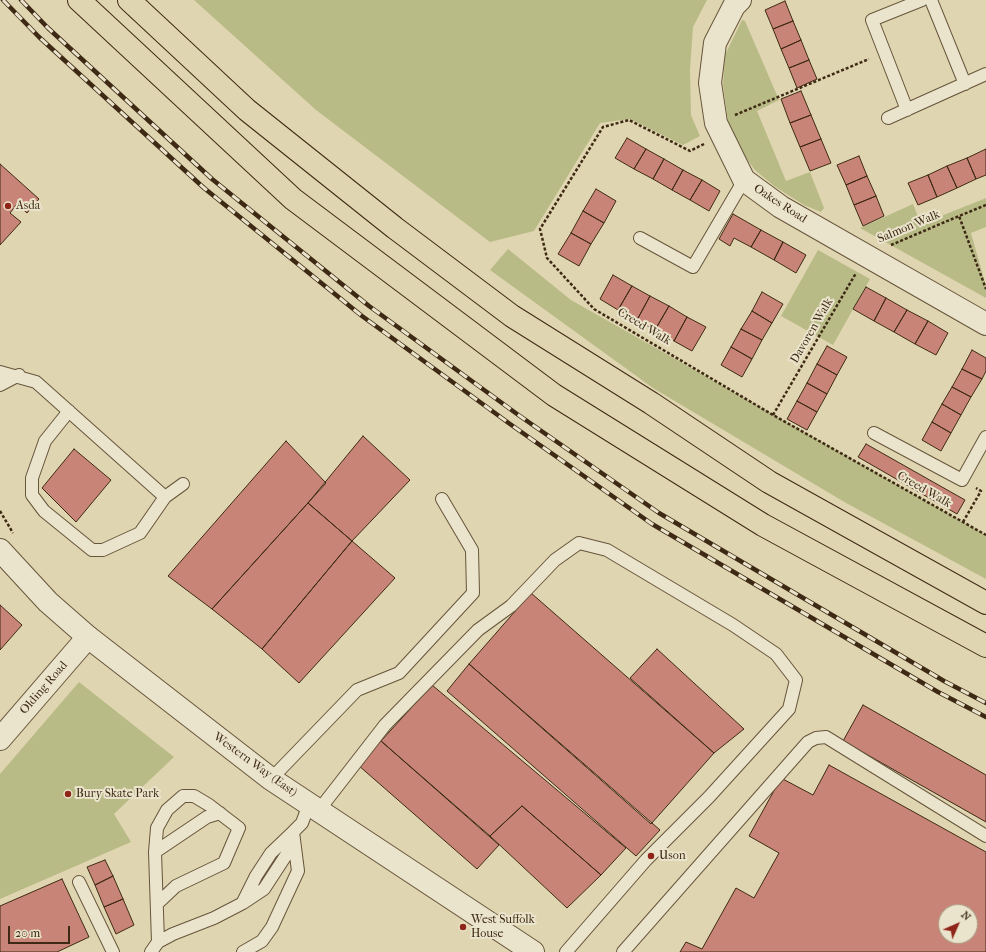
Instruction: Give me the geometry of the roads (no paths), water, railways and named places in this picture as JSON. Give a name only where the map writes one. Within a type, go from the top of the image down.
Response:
[{"type":"highway","points":[[79,0],[293,199],[554,395],[763,525],[986,646]]},
{"type":"highway","points":[[129,0],[248,110],[395,228],[512,316],[651,402],[769,482],[986,603]]},
{"type":"street","name":"Oakes Road","points":[[740,0],[734,6],[715,43],[710,83],[719,129],[744,180],[781,207],[986,324]]},
{"type":"street","name":"Western Way (East)","points":[[8,545],[48,602],[88,637],[271,779],[402,867],[533,952]]},
{"type":"street","name":"Olding Road","points":[[0,739],[88,637]]},
{"type":"lane","points":[[907,110],[872,20],[922,0]]},
{"type":"lane","points":[[931,0],[965,84]]},
{"type":"lane","points":[[888,118],[986,74]]},
{"type":"lane","points":[[640,238],[693,267],[744,180]]},
{"type":"lane","points":[[0,372],[36,382],[165,497]]},
{"type":"lane","points":[[0,385],[18,376]]},
{"type":"lane","points":[[69,411],[45,441],[32,478],[32,495],[44,511],[92,550],[103,550],[140,533],[165,497],[183,484]]},
{"type":"lane","points":[[874,433],[962,480],[986,437]]},
{"type":"lane","points":[[271,779],[357,690],[399,673],[473,593],[472,550],[442,499]]},
{"type":"lane","points":[[155,947],[173,934],[214,918],[243,903],[256,876],[271,854],[294,838],[302,823],[314,807],[385,725],[478,630],[511,606],[555,560],[579,543],[607,550],[733,625],[776,654],[796,680],[789,708],[710,797],[646,860],[566,952]]},
{"type":"lane","points":[[623,952],[808,742],[816,738],[826,737],[986,836]]},
{"type":"lane","points":[[155,947],[158,903],[155,852],[157,828],[166,810],[183,796],[194,796],[220,813],[239,828],[224,863],[176,886],[158,903]]},
{"type":"lane","points":[[155,852],[207,817],[220,813]]},
{"type":"lane","points":[[243,952],[262,941],[272,927],[298,871],[294,838]]},
{"type":"lane","points":[[79,882],[113,952]]},
{"type":"railway","points":[[3,0],[39,37],[204,188],[362,316],[510,424],[652,524],[938,692],[986,717]]},
{"type":"railway","points":[[21,0],[48,28],[212,179],[369,306],[517,414],[659,513],[944,681],[986,703]]},
{"type":"place","name":"Asda","points":[[8,206]]},
{"type":"place","name":"Bury Skate Park","points":[[68,794]]},
{"type":"place","name":"Uson","points":[[651,856]]},
{"type":"place","name":"West Suffolk House","points":[[463,927]]}]
